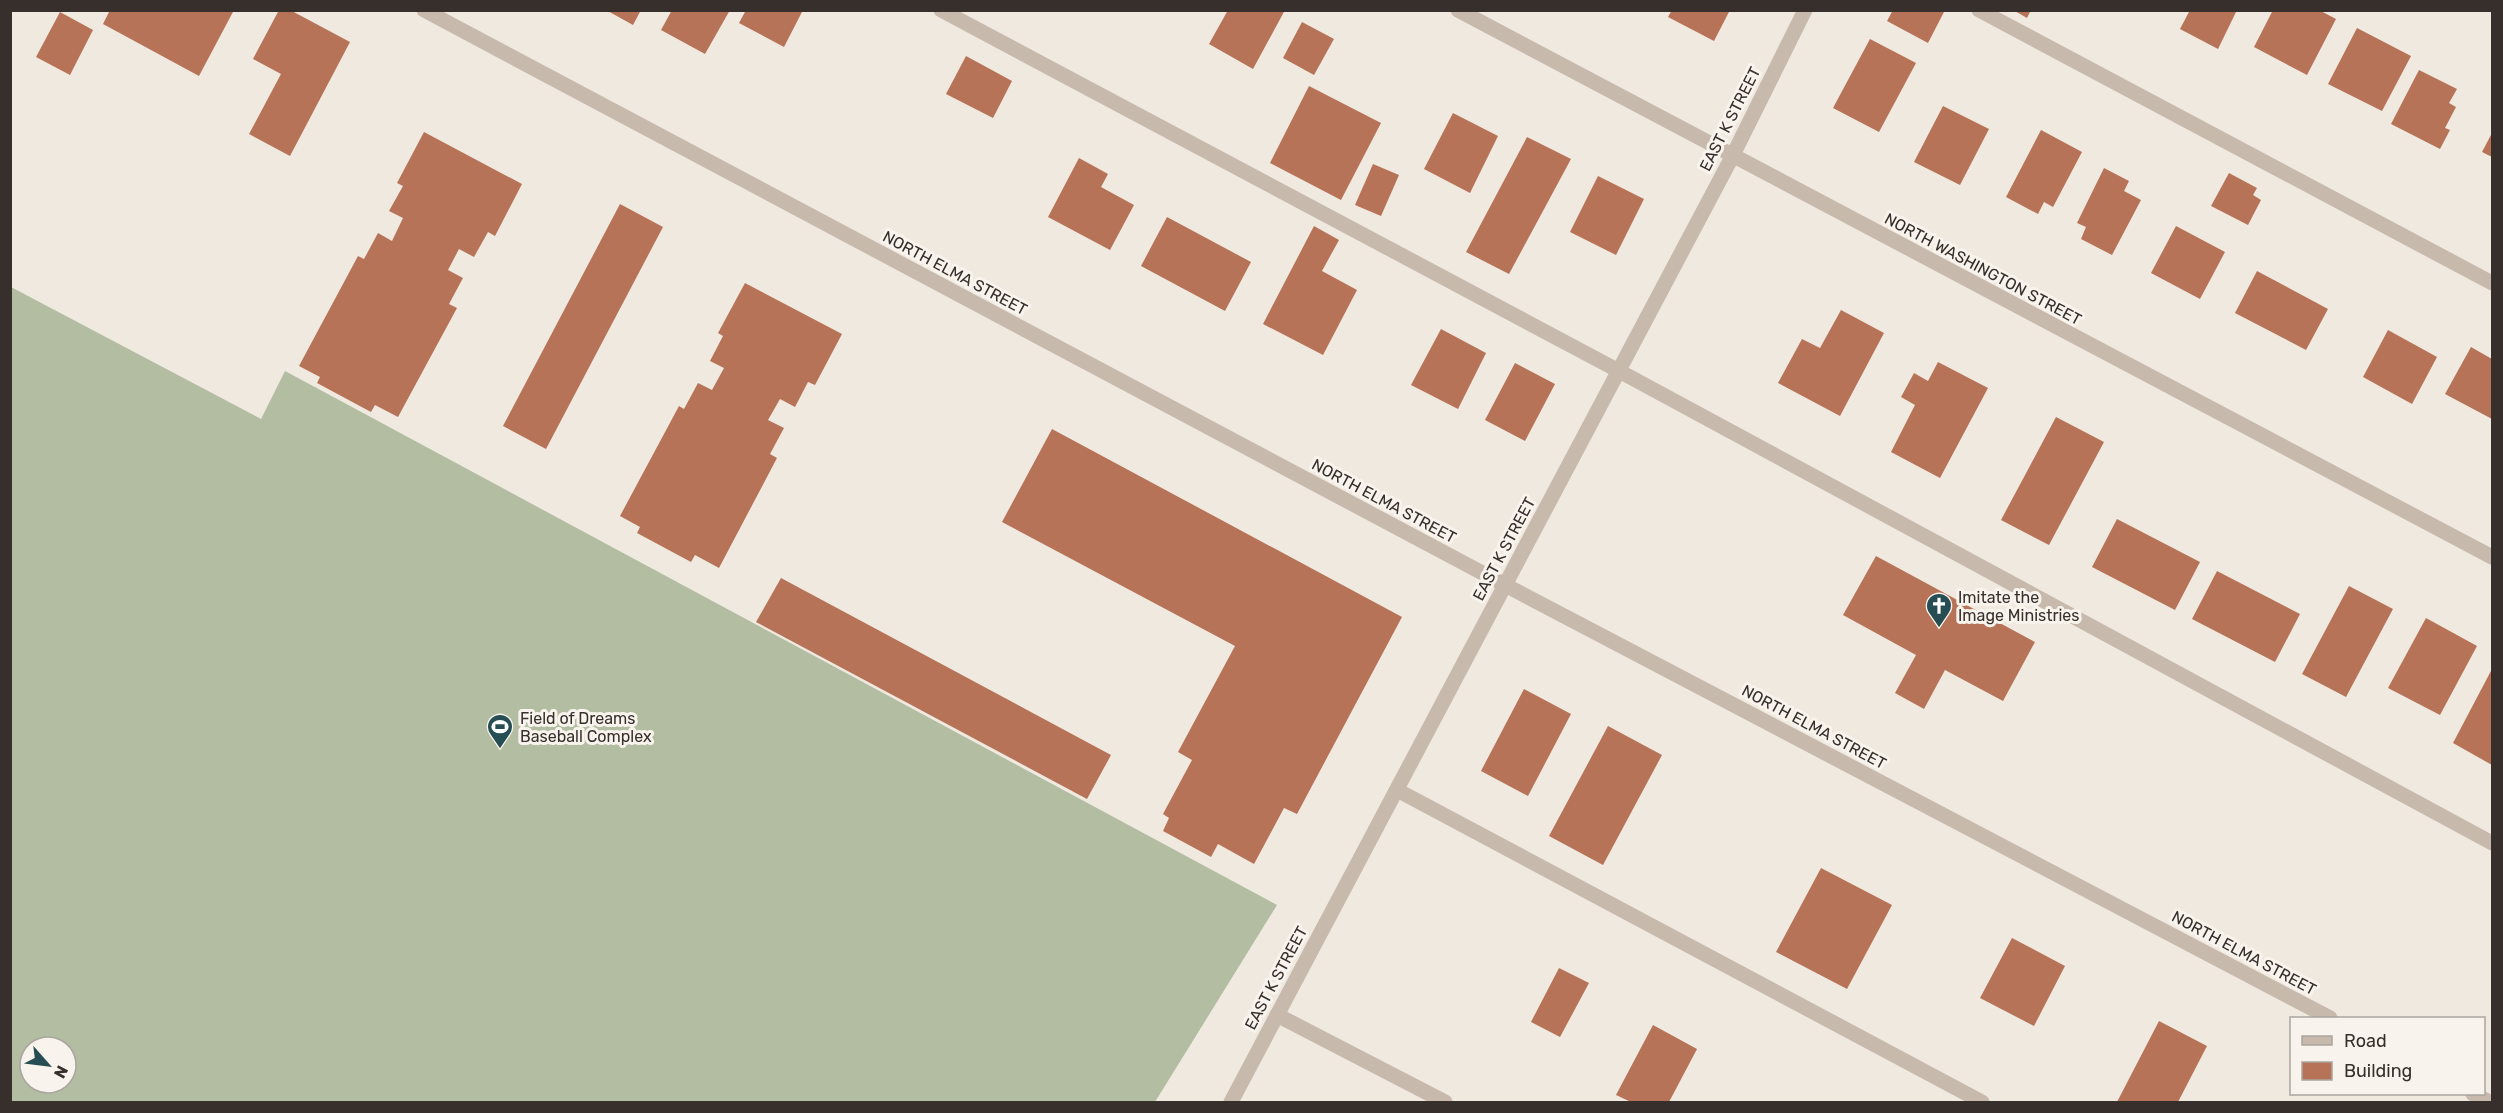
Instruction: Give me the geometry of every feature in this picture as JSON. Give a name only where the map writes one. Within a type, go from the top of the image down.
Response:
[{"type":"street","points":[[941,10],[1619,371],[2493,843]]},
{"type":"street","name":"NORTH WASHINGTON STREET","points":[[1458,10],[1732,157],[2493,557]]},
{"type":"street","name":"EAST K STREET","points":[[1231,1102],[1732,157],[1805,10]]},
{"type":"street","points":[[1979,10],[2493,283]]},
{"type":"street","name":"NORTH ELMA STREET","points":[[424,11],[1505,585],[2328,1017]]},
{"type":"street","points":[[1397,790],[1983,1102]]},
{"type":"street","points":[[1278,1015],[1445,1102]]},
{"type":"street","points":[[2475,1095],[2490,1102]]},
{"type":"green space","name":"Field of Dreams Baseball Complex","points":[[11,287],[261,419],[285,371],[1277,905],[1155,1102],[11,1102]]},
{"type":"building","points":[[110,10],[234,10],[199,76],[103,24]]},
{"type":"building","points":[[279,10],[290,10],[350,42],[290,156],[249,134],[281,74],[253,59]]},
{"type":"building","points":[[606,10],[641,10],[633,25]]},
{"type":"building","points":[[672,10],[730,10],[705,54],[661,30]]},
{"type":"building","points":[[746,10],[803,10],[784,47],[739,23]]},
{"type":"building","points":[[1228,10],[1285,10],[1253,69],[1209,44]]},
{"type":"building","points":[[1672,10],[1730,10],[1714,41],[1668,17]]},
{"type":"building","points":[[1893,10],[1945,10],[1928,43],[1887,21]]},
{"type":"building","points":[[2013,10],[2031,10],[2027,18]]},
{"type":"building","points":[[2190,10],[2237,10],[2218,49],[2180,29]]},
{"type":"building","points":[[2273,10],[2319,10],[2336,19],[2307,75],[2254,47]]},
{"type":"building","points":[[60,12],[93,30],[70,75],[36,57]]},
{"type":"building","points":[[1302,22],[1334,39],[1314,75],[1283,58]]},
{"type":"building","points":[[2357,28],[2411,56],[2382,111],[2328,84]]},
{"type":"building","points":[[1870,39],[1916,63],[1879,132],[1833,108]]},
{"type":"building","points":[[966,56],[1012,81],[993,118],[946,94]]},
{"type":"building","points":[[2419,70],[2457,89],[2449,103],[2456,107],[2445,128],[2450,130],[2440,149],[2391,124]]},
{"type":"building","points":[[1309,86],[1381,123],[1341,200],[1270,163]]},
{"type":"building","points":[[1943,106],[1989,129],[1960,185],[1914,162]]},
{"type":"building","points":[[1453,113],[1498,136],[1470,193],[1424,169]]},
{"type":"building","points":[[2041,130],[2082,152],[2053,207],[2044,202],[2038,214],[2006,197]]},
{"type":"building","points":[[424,132],[522,184],[495,236],[488,232],[474,257],[459,249],[448,270],[463,278],[449,304],[457,308],[398,417],[375,405],[371,412],[317,383],[320,377],[299,366],[358,256],[364,259],[378,233],[392,241],[403,218],[389,211],[403,186],[397,183]]},
{"type":"building","points":[[2492,133],[2492,157],[2482,152]]},
{"type":"building","points":[[1527,137],[1571,159],[1509,274],[1466,252]]},
{"type":"building","points":[[1079,158],[1108,174],[1101,187],[1134,205],[1110,250],[1048,217]]},
{"type":"building","points":[[1373,164],[1399,175],[1381,216],[1355,205]]},
{"type":"building","points":[[2104,168],[2129,181],[2124,191],[2141,200],[2112,255],[2081,239],[2086,227],[2077,223]]},
{"type":"building","points":[[2229,173],[2257,188],[2253,195],[2261,200],[2248,225],[2211,206]]},
{"type":"building","points":[[1598,176],[1644,199],[1616,255],[1570,232]]},
{"type":"building","points":[[620,204],[663,227],[546,449],[503,426]]},
{"type":"building","points":[[1167,217],[1251,262],[1225,311],[1141,266]]},
{"type":"building","points":[[1314,226],[1339,240],[1322,271],[1357,290],[1323,355],[1263,324]]},
{"type":"building","points":[[2176,226],[2225,252],[2200,299],[2151,273]]},
{"type":"building","points":[[2257,271],[2328,309],[2306,350],[2235,313]]},
{"type":"building","points":[[745,283],[842,334],[815,385],[808,382],[795,407],[780,399],[768,420],[784,428],[770,454],[777,458],[719,568],[695,555],[691,562],[637,533],[640,527],[620,516],[679,406],[684,409],[698,383],[712,390],[724,368],[710,361],[723,336],[718,333]]},
{"type":"building","points":[[1841,310],[1884,333],[1840,416],[1778,383],[1802,339],[1820,348]]},
{"type":"building","points":[[1441,329],[1486,353],[1458,409],[1411,385]]},
{"type":"building","points":[[2388,330],[2437,357],[2412,404],[2363,377]]},
{"type":"building","points":[[2471,347],[2492,359],[2492,419],[2445,394]]},
{"type":"building","points":[[1938,362],[1988,388],[1940,478],[1891,452],[1915,405],[1901,397],[1914,373],[1928,381]]},
{"type":"building","points":[[1515,363],[1555,384],[1525,441],[1485,420]]},
{"type":"building","points":[[2056,417],[2104,442],[2049,545],[2001,520]]},
{"type":"building","points":[[1052,429],[1402,617],[1297,814],[1284,808],[1254,864],[1218,844],[1211,857],[1163,831],[1169,818],[1163,814],[1192,760],[1178,752],[1235,646],[1002,522]]},
{"type":"building","points":[[2117,519],[2200,562],[2175,610],[2092,567]]},
{"type":"building","name":"Imitate the Image Ministries","points":[[1876,556],[2035,642],[2003,701],[1945,670],[1924,709],[1895,693],[1916,655],[1843,615]]},
{"type":"building","points":[[2217,571],[2300,614],[2275,662],[2192,619]]},
{"type":"building","points":[[781,578],[1111,755],[1087,799],[756,622]]},
{"type":"building","points":[[2349,586],[2393,609],[2346,697],[2302,674]]},
{"type":"building","points":[[2426,618],[2477,646],[2440,715],[2388,688]]},
{"type":"building","points":[[2492,669],[2492,765],[2453,743]]},
{"type":"building","points":[[1524,689],[1571,714],[1528,796],[1481,771]]},
{"type":"building","points":[[1608,726],[1662,755],[1603,865],[1549,836]]},
{"type":"building","points":[[1821,868],[1892,905],[1847,989],[1776,952]]},
{"type":"building","points":[[2012,938],[2065,966],[2034,1026],[1980,998]]},
{"type":"building","points":[[1559,968],[1589,983],[1560,1037],[1531,1022]]},
{"type":"building","points":[[2159,1021],[2207,1046],[2178,1102],[2117,1102]]},
{"type":"building","points":[[1653,1025],[1697,1049],[1669,1102],[1631,1102],[1616,1095]]},
{"type":"place","name":"Imitate the Image Ministries","points":[[1939,629]]},
{"type":"place","name":"Field of Dreams Baseball Complex","points":[[500,750]]}]
